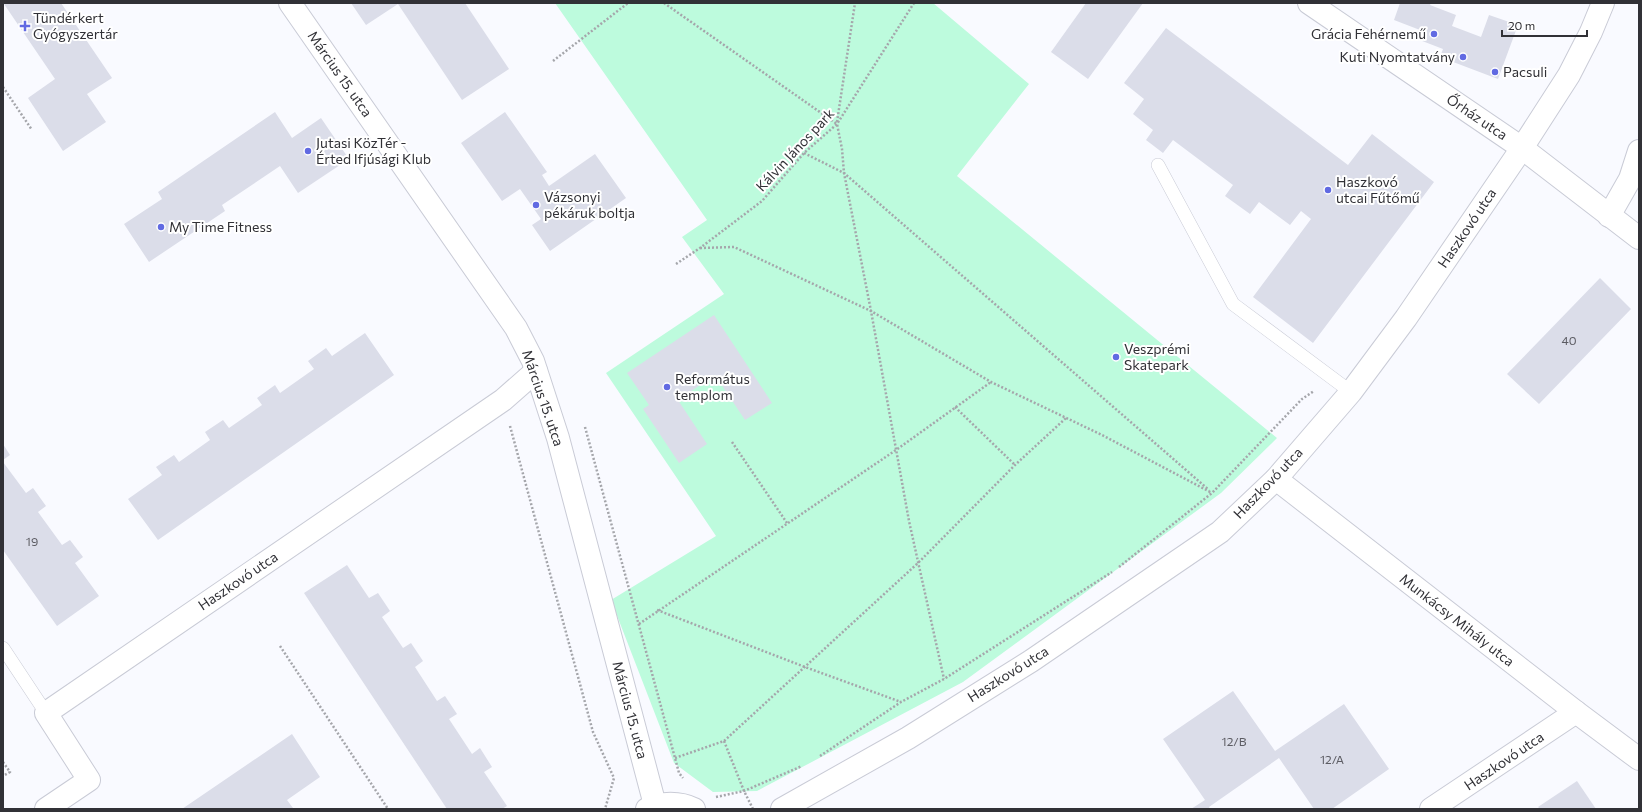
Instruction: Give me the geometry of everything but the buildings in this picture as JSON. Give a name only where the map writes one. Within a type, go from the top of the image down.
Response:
[{"type":"street","name":"Március 15. utca","points":[[290,3],[516,328],[533,361],[558,438],[651,807]]},
{"type":"street","name":"Haszkovó utca","points":[[782,809],[908,738],[1048,649],[1220,532],[1276,479],[1351,392],[1406,318],[1522,148],[1569,75],[1591,32],[1603,3]]},
{"type":"street","name":"Őrház utca","points":[[1311,4],[1522,148],[1639,238]]},
{"type":"street","points":[[1609,216],[1630,179],[1639,151]]},
{"type":"street","name":"Haszkovó utca","points":[[46,713],[503,400],[536,371]]},
{"type":"street","name":"Munkácsy Mihály utca","points":[[1276,479],[1576,712],[1639,759]]},
{"type":"street","name":"Haszkovó utca","points":[[1432,809],[1576,712]]},
{"type":"street","points":[[46,713],[89,780],[46,809]]},
{"type":"street","points":[[651,807],[702,802]]},
{"type":"lane","points":[[1158,165],[1233,304],[1351,392]]},
{"type":"lane","points":[[3,648],[46,713]]},
{"type":"path","points":[[553,61],[628,3]]},
{"type":"path","points":[[664,3],[837,124]]},
{"type":"path","points":[[855,3],[837,124],[842,149],[844,173],[896,450],[918,563],[944,679]]},
{"type":"path","name":"Kálvin János park","points":[[676,264],[700,248],[762,201],[804,153],[837,124],[914,3]]},
{"type":"path","points":[[3,87],[32,130]]},
{"type":"path","points":[[804,153],[844,173],[1212,493]]},
{"type":"path","points":[[700,248],[734,247],[871,311],[991,382],[1102,435],[1212,493]]},
{"type":"path","points":[[816,758],[902,702],[944,679],[1117,569],[1212,493],[1302,399],[1332,379]]},
{"type":"path","points":[[639,624],[657,610],[896,450],[991,382]]},
{"type":"path","points":[[503,400],[593,732],[614,778],[605,809]]},
{"type":"path","points":[[955,407],[1015,466]]},
{"type":"path","points":[[675,758],[724,741],[918,563],[1015,466],[1066,418]]},
{"type":"path","points":[[585,427],[679,773],[684,779]]},
{"type":"path","points":[[732,442],[788,523]]},
{"type":"path","points":[[657,610],[805,667],[902,702]]},
{"type":"path","points":[[280,646],[388,809]]},
{"type":"path","points":[[724,741],[744,791],[753,809]]},
{"type":"path","points":[[3,762],[10,772],[3,776]]},
{"type":"path","points":[[702,802],[744,791],[804,765]]},
{"type":"green space","points":[[555,3],[933,3],[1029,84],[957,176],[1277,438],[1221,493],[963,682],[757,791],[713,792],[674,763],[611,600],[716,536],[606,373],[724,294],[682,237],[707,220]]},
{"type":"place","name":"Tündérkert Gyógyszertár","points":[[25,26]]},
{"type":"place","name":"Grácia Fehérnemű","points":[[1434,34]]},
{"type":"place","name":"Kuti Nyomtatvány","points":[[1463,57]]},
{"type":"place","name":"Pacsuli","points":[[1495,72]]},
{"type":"place","name":"Jutasi KözTér - Érted Ifjúsági Klub","points":[[308,151]]},
{"type":"place","name":"Haszkovó utcai Fűtőmű","points":[[1328,190]]},
{"type":"place","name":"Vázsonyi pékáruk boltja","points":[[536,205]]},
{"type":"place","name":"My Time Fitness","points":[[161,227]]},
{"type":"place","name":"Veszprémi Skatepark","points":[[1116,357]]},
{"type":"place","name":"Református templom","points":[[667,387]]}]
